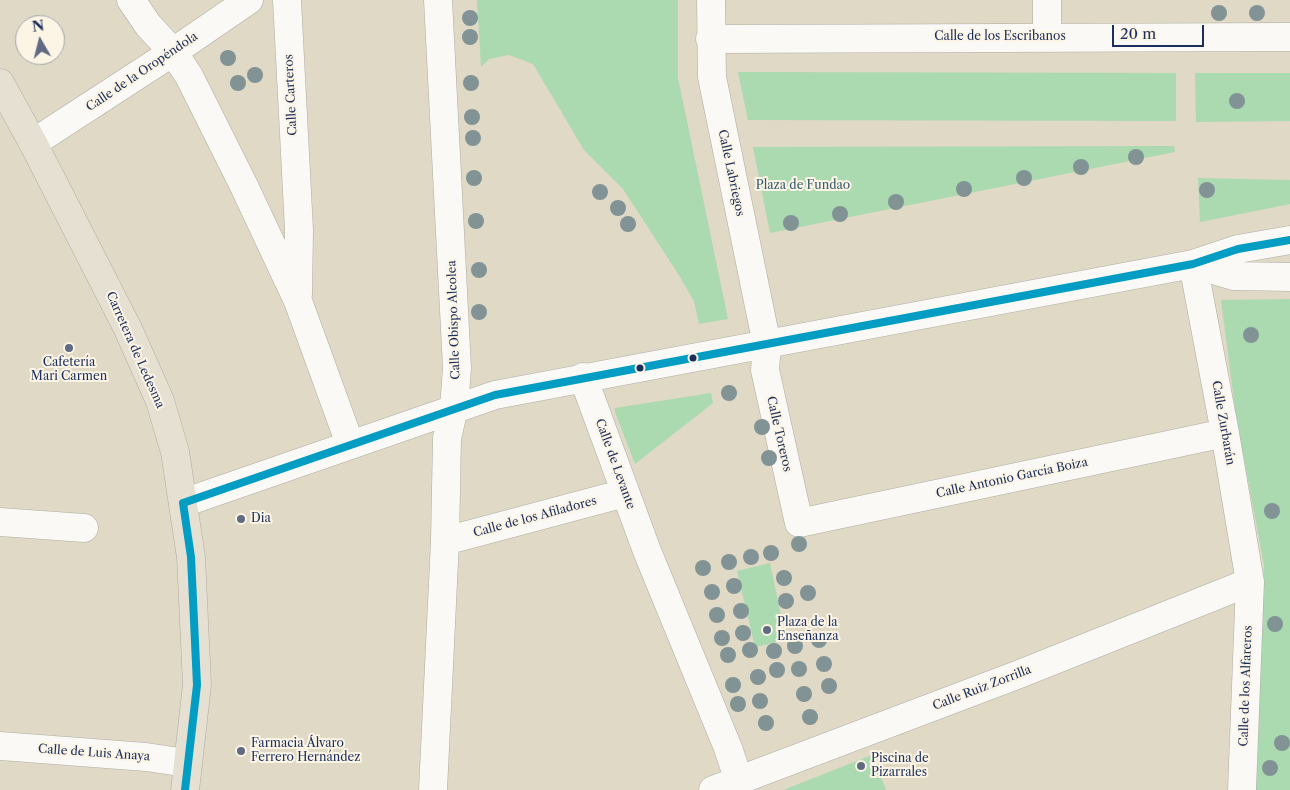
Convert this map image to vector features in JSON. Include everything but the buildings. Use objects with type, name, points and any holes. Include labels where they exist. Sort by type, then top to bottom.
[{"type":"highway","name":"Carretera de Ledesma","points":[[0,83],[33,143],[128,329],[160,401],[175,452],[191,557],[197,685],[185,790]]},
{"type":"street","name":"Calle Carteros","points":[[131,0],[148,25],[173,52],[189,76],[253,204],[298,301],[350,444]]},
{"type":"street","name":"Calle de la Oropéndola","points":[[33,143],[249,0]]},
{"type":"street","name":"Calle Carteros","points":[[286,0],[298,230],[298,301]]},
{"type":"street","name":"Calle Obispo Alcolea","points":[[433,790],[445,541],[447,438],[454,408],[457,368],[438,0]]},
{"type":"street","name":"Calle Labriegos","points":[[711,0],[710,40],[712,77],[767,345]]},
{"type":"street","points":[[1047,0],[1047,37]]},
{"type":"street","name":"Calle de los Escribanos","points":[[710,40],[1290,37]]},
{"type":"street","points":[[253,204],[270,205],[283,201],[296,190]]},
{"type":"street","points":[[183,502],[495,394],[767,345],[1193,264],[1238,249],[1290,240]]},
{"type":"street","points":[[1193,264],[1234,276],[1290,277]]},
{"type":"street","name":"Calle Zurbarán","points":[[1193,264],[1225,433],[1250,582]]},
{"type":"street","name":"Calle Toreros","points":[[767,345],[765,370],[799,522]]},
{"type":"street","name":"Calle de Levante","points":[[583,377],[647,551],[728,748],[739,780]]},
{"type":"street","name":"Calle Antonio García Boiza","points":[[799,522],[1225,433]]},
{"type":"street","name":"Calle de los Afiladores","points":[[445,541],[625,493]]},
{"type":"street","points":[[0,522],[84,528]]},
{"type":"street","name":"Calle Ruiz Zorrilla","points":[[713,790],[1017,675],[1250,582]]},
{"type":"street","name":"Calle de los Alfareros","points":[[1242,790],[1250,582]]},
{"type":"street","name":"Calle de Luis Anaya","points":[[0,746],[146,757],[187,763]]},
{"type":"green space","points":[[477,0],[678,0],[678,78],[728,319],[699,324],[694,301],[675,269],[623,189],[584,150],[533,64],[509,55],[489,59],[481,67]]},
{"type":"green space","points":[[738,72],[1176,73],[1176,121],[748,120]]},
{"type":"green space","points":[[1195,73],[1290,73],[1290,121],[1196,122]]},
{"type":"green space","name":"Plaza de Fundao","points":[[1174,146],[1175,152],[770,233],[753,147]]},
{"type":"green space","points":[[1198,178],[1290,180],[1290,204],[1200,222]]},
{"type":"green space","points":[[1290,299],[1290,790],[1253,790],[1264,565],[1236,416],[1221,300]]},
{"type":"green space","points":[[711,393],[713,403],[635,464],[615,408]]},
{"type":"green space","points":[[770,563],[786,640],[755,647],[737,571]]},
{"type":"green space","name":"Piscina de Pizarrales","points":[[872,755],[886,790],[783,790],[806,781]]},
{"type":"transit line","points":[[183,503],[495,395],[1193,264],[1238,249],[1290,240]]},
{"type":"transit line","points":[[183,503],[191,557],[197,685],[185,790]]},
{"type":"place","name":"Cafetería Mari Carmen","points":[[69,348]]},
{"type":"place","name":"Dia","points":[[241,519]]},
{"type":"place","name":"Plaza de la Enseñanza","points":[[767,630]]},
{"type":"place","name":"Farmacia Álvaro Ferrero Hernández","points":[[241,751]]},
{"type":"place","name":"Piscina de Pizarrales","points":[[861,766]]}]
